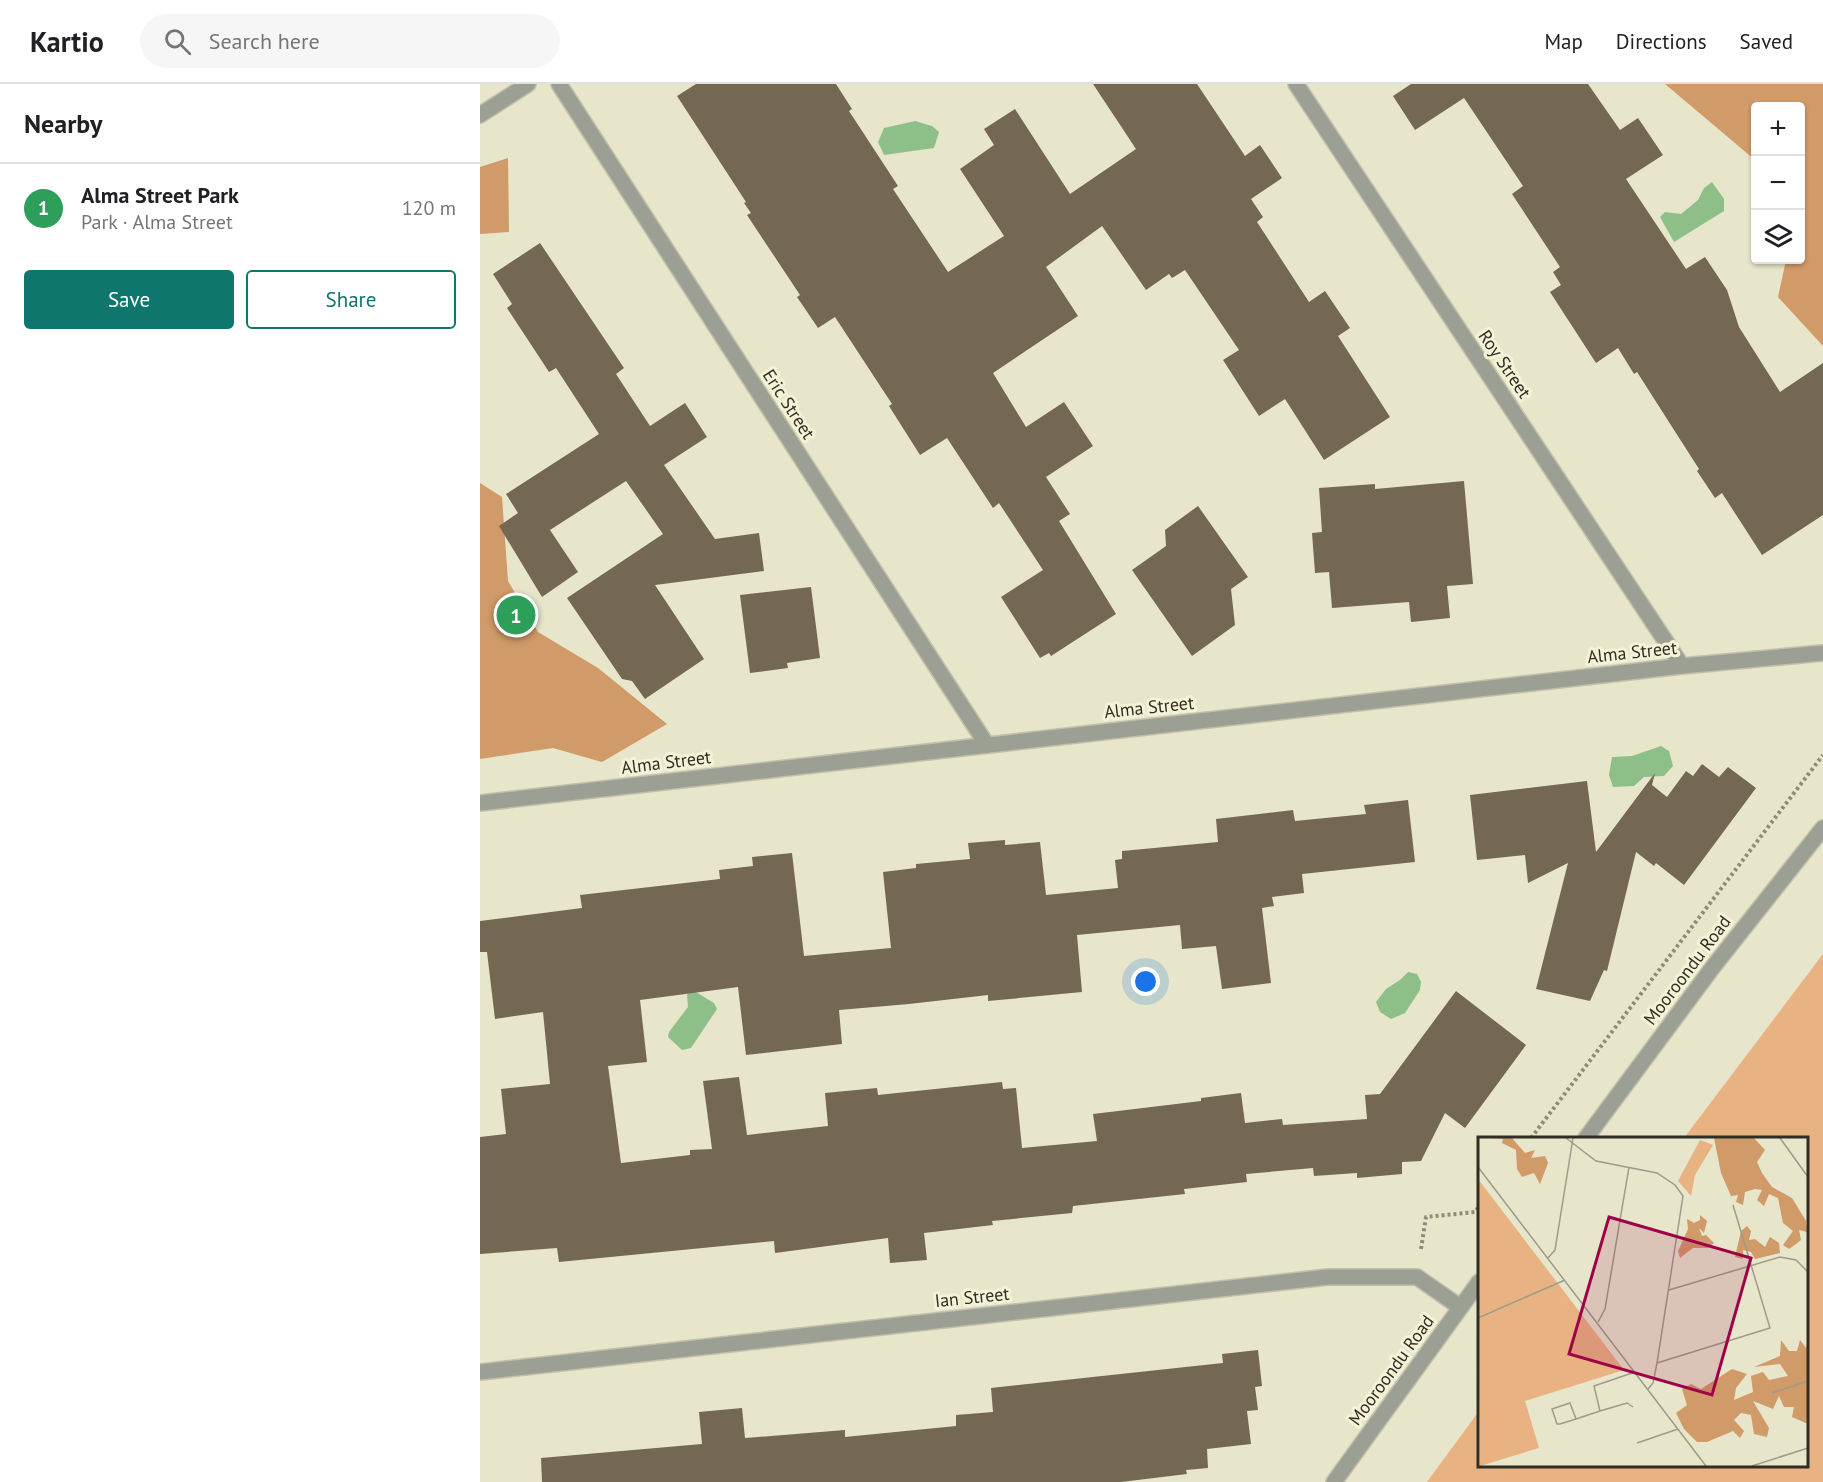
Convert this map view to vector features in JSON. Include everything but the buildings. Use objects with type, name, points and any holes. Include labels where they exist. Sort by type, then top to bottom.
[{"type":"street","points":[[480,115],[528,84]]},
{"type":"street","name":"Eric Street","points":[[559,84],[987,745]]},
{"type":"street","name":"Roy Street","points":[[1296,84],[1682,666]]},
{"type":"street","name":"Alma Street","points":[[480,803],[1682,666],[1823,653]]},
{"type":"street","name":"Mooroondu Road","points":[[1587,1137],[1713,967],[1821,836]]},
{"type":"street","points":[[1417,1277],[1460,1308]]},
{"type":"street","name":"Ian Street","points":[[480,1372],[1328,1278],[1417,1277]]},
{"type":"street","name":"Mooroondu Road","points":[[1334,1482],[1478,1283]]},
{"type":"path","points":[[1532,1137],[1823,755]]},
{"type":"path","points":[[1417,1277],[1426,1217],[1475,1212],[1478,1208]]},
{"type":"shaded area","points":[[1665,84],[1823,84],[1823,346],[1778,297],[1785,264],[1805,264],[1805,102],[1751,102],[1751,157]]},
{"type":"shaded area","points":[[915,121],[932,126],[939,132],[934,148],[884,155],[878,142],[884,128]]},
{"type":"shaded area","points":[[508,158],[509,232],[480,234],[480,167]]},
{"type":"shaded area","points":[[1712,182],[1724,199],[1724,211],[1674,242],[1660,217],[1665,212],[1681,214],[1698,200],[1704,188]]},
{"type":"shaded area","points":[[480,483],[502,497],[508,581],[538,632],[598,668],[667,724],[602,762],[553,748],[480,759]]},
{"type":"shaded area","points":[[1661,746],[1669,751],[1673,766],[1664,776],[1644,777],[1634,786],[1613,787],[1609,775],[1612,757],[1632,756]]},
{"type":"shaded area","points":[[1823,954],[1823,1482],[1427,1482],[1478,1412],[1478,1467],[1808,1467],[1808,1137],[1685,1137]]},
{"type":"shaded area","points":[[1408,972],[1417,974],[1421,982],[1420,990],[1405,1013],[1391,1019],[1380,1012],[1376,1002],[1386,989]]},
{"type":"shaded area","points":[[691,989],[714,1003],[717,1009],[691,1048],[682,1050],[668,1037],[669,1032],[688,1007],[687,995]]},
{"type":"place","name":"Alma Street Park","points":[[516,615]]}]
